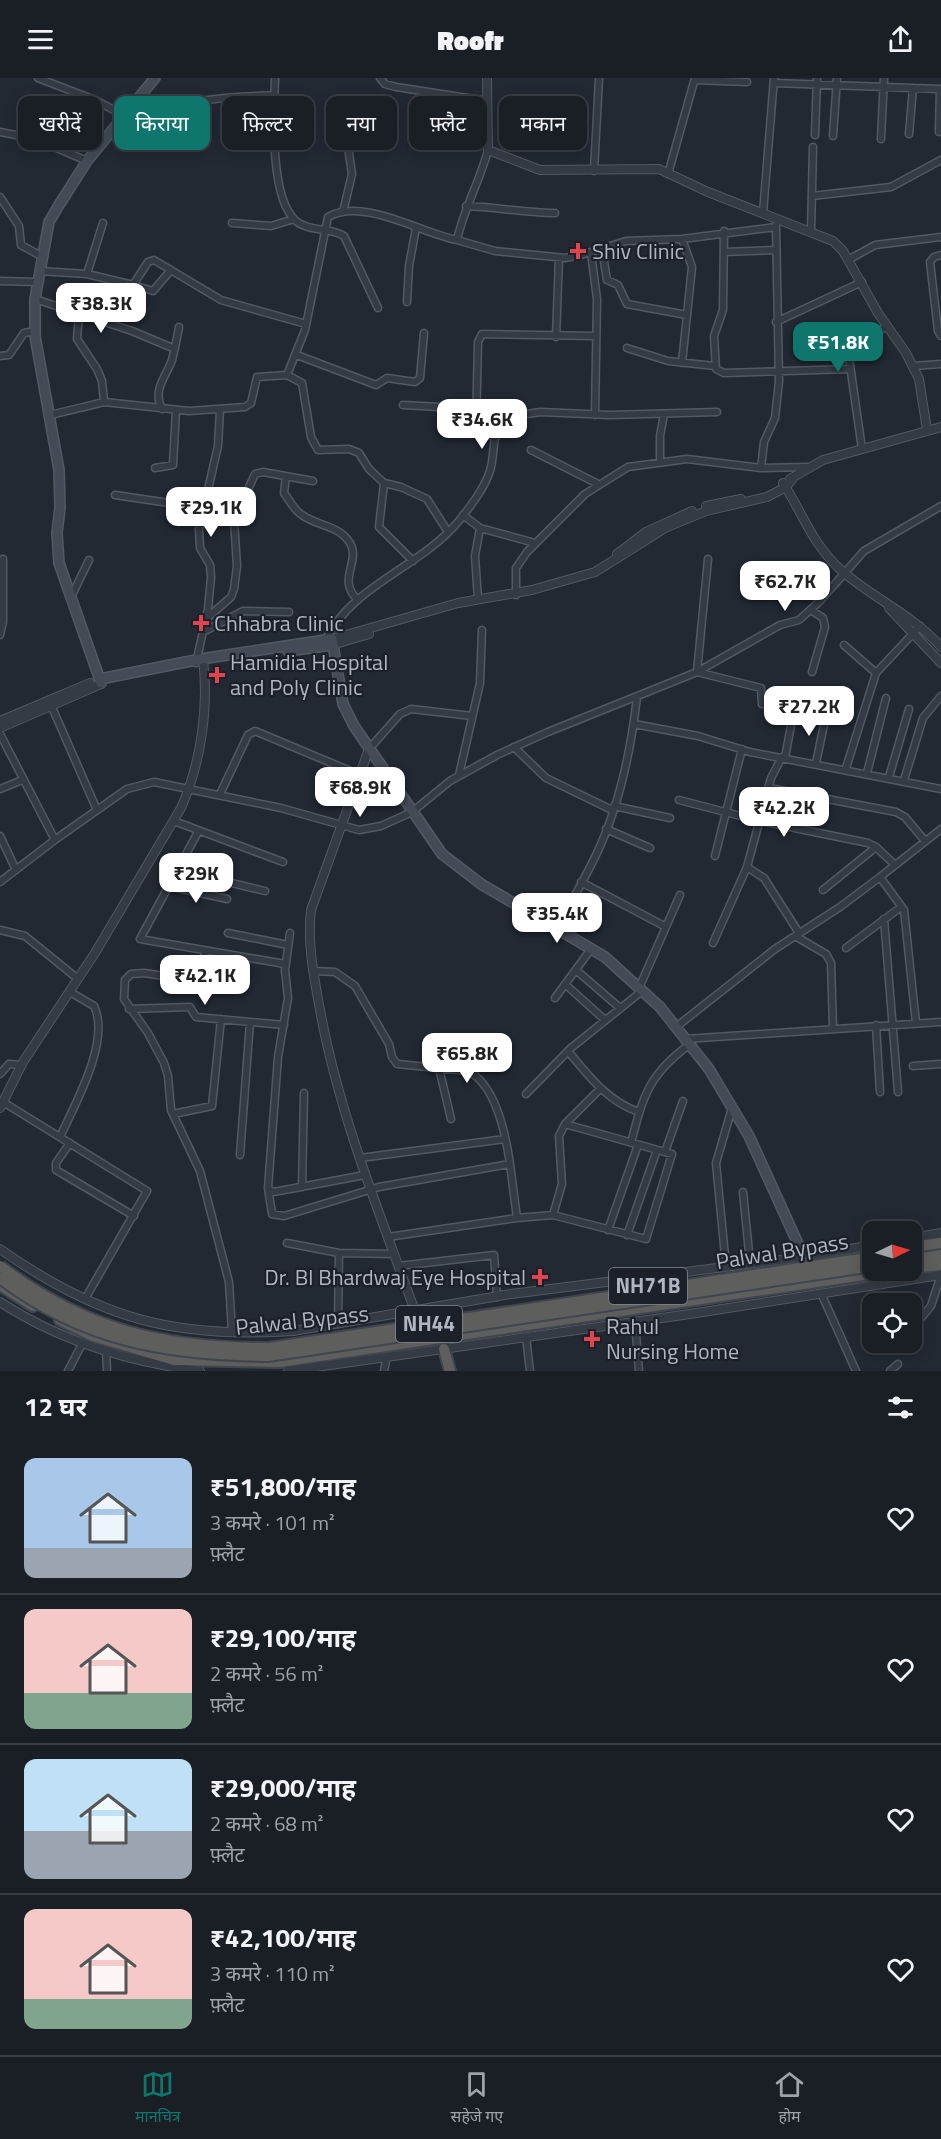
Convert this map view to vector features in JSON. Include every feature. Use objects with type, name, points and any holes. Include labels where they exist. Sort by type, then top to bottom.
[{"type":"highway","points":[[922,1248],[941,1245]]},
{"type":"highway","name":"Palwal Bypass","points":[[0,1264],[44,1296],[111,1327],[145,1338],[179,1344],[234,1348],[296,1345],[806,1262],[862,1256]]},
{"type":"highway","points":[[922,1259],[941,1256]]},
{"type":"highway","name":"NH71B","points":[[0,1264],[81,1312],[129,1329],[172,1339],[231,1344],[274,1342],[806,1262]]},
{"type":"highway","points":[[922,1268],[941,1265]]},
{"type":"highway","name":"Palwal Bypass","points":[[0,1278],[55,1314],[98,1334],[140,1346],[179,1352],[268,1356],[862,1268]]},
{"type":"highway","points":[[0,1285],[41,1310],[93,1336],[174,1360],[279,1362],[862,1275]]},
{"type":"highway","points":[[444,1349],[450,1371]]},
{"type":"main road","points":[[141,96],[155,78]]},
{"type":"main road","points":[[114,129],[87,161],[49,222],[37,282],[34,331],[59,470],[57,549],[71,598],[100,681],[200,661],[328,642],[343,704],[369,749],[442,854],[481,884],[605,957],[676,1027],[709,1069],[749,1136],[806,1262]]},
{"type":"street","points":[[38,78],[95,100],[114,110]]},
{"type":"street","points":[[275,78],[274,155],[285,198],[294,219],[303,225],[341,234],[346,239],[378,308]]},
{"type":"street","points":[[380,78],[385,84],[396,87],[454,96]]},
{"type":"street","points":[[486,96],[487,78]]},
{"type":"street","points":[[594,171],[600,78]]},
{"type":"street","points":[[833,136],[837,78]]},
{"type":"street","points":[[881,139],[884,78]]},
{"type":"street","points":[[668,174],[695,79],[747,82]]},
{"type":"street","points":[[763,213],[774,81],[817,81],[836,86],[941,89],[939,132]]},
{"type":"street","points":[[815,135],[817,81]]},
{"type":"street","points":[[909,134],[913,88]]},
{"type":"street","points":[[210,100],[274,95]]},
{"type":"street","points":[[457,240],[466,206],[482,174],[488,150],[487,126]]},
{"type":"street","points":[[0,132],[36,139],[87,161]]},
{"type":"street","points":[[811,232],[813,147]]},
{"type":"street","points":[[343,212],[351,174],[348,150]]},
{"type":"street","points":[[488,150],[540,170],[594,171],[649,168],[763,213],[776,223],[811,232],[833,241],[848,260],[913,366],[919,379],[927,430]]},
{"type":"street","points":[[812,196],[891,187],[941,160]]},
{"type":"street","points":[[0,197],[17,221],[21,245],[41,256]]},
{"type":"street","points":[[466,206],[496,206],[523,213],[555,213]]},
{"type":"street","points":[[288,375],[297,355],[306,324],[328,217],[343,212],[375,213],[416,228],[495,251],[559,258],[591,253],[626,241],[682,239],[776,223]]},
{"type":"street","points":[[232,223],[271,226],[294,219]]},
{"type":"street","points":[[87,274],[104,223]]},
{"type":"street","points":[[761,468],[764,442],[775,418],[779,373],[776,322],[776,223]]},
{"type":"street","points":[[407,302],[409,266],[416,228]]},
{"type":"street","points":[[724,231],[723,310],[714,333],[715,366],[720,372],[779,373],[850,369]]},
{"type":"street","points":[[848,260],[875,245],[941,237]]},
{"type":"street","points":[[682,239],[692,267],[682,363]]},
{"type":"street","points":[[602,249],[607,280],[618,285],[627,304],[687,315]]},
{"type":"street","points":[[724,252],[776,250]]},
{"type":"street","points":[[591,253],[597,299],[595,415]]},
{"type":"street","points":[[941,255],[930,260],[938,298],[938,331],[941,336]]},
{"type":"street","points":[[556,337],[559,258]]},
{"type":"street","points":[[133,285],[150,261],[158,261],[228,303],[306,324]]},
{"type":"street","points":[[39,271],[87,274],[153,291],[171,270]]},
{"type":"street","points":[[0,281],[37,282]]},
{"type":"street","points":[[776,322],[861,282]]},
{"type":"street","points":[[35,299],[175,349]]},
{"type":"street","points":[[80,314],[77,339],[97,369],[102,381],[104,402]]},
{"type":"street","points":[[862,449],[849,358],[853,348],[887,326]]},
{"type":"street","points":[[162,409],[158,388],[175,349],[179,327]]},
{"type":"street","points":[[0,356],[9,355],[24,333],[34,331]]},
{"type":"street","points":[[297,355],[376,385],[387,378],[415,382],[420,378],[424,333]]},
{"type":"street","points":[[496,437],[478,433],[476,416],[478,342],[482,334],[596,336]]},
{"type":"street","points":[[627,348],[682,363],[715,366]]},
{"type":"street","points":[[913,366],[941,364]]},
{"type":"street","points":[[50,415],[104,402],[119,401],[176,410],[220,410],[244,407],[251,403],[256,379],[260,375],[288,375],[302,382],[315,447],[325,451],[355,451],[384,483],[401,487],[427,500],[448,532]]},
{"type":"street","points":[[403,405],[440,407],[476,416]]},
{"type":"street","points":[[155,468],[173,465],[176,410]]},
{"type":"street","points":[[85,1299],[146,1196],[146,1189],[2,1105],[21,1065],[78,979],[174,821],[190,788],[204,709],[200,661],[211,577],[210,565],[202,555],[199,539],[203,508],[218,446],[220,410]]},
{"type":"street","points":[[328,642],[358,600],[377,583],[413,561],[448,532],[463,515],[484,485],[494,457],[500,420],[507,415],[540,412],[595,415],[717,411]]},
{"type":"street","points":[[660,461],[660,436],[664,414]]},
{"type":"street","points":[[328,642],[587,574],[602,568],[665,528],[706,511],[767,497],[808,467],[823,460],[940,426]]},
{"type":"street","points":[[531,450],[598,484]]},
{"type":"street","points":[[516,594],[517,564],[535,543],[598,484],[628,467],[687,459],[761,468],[808,467]]},
{"type":"street","points":[[206,619],[231,597],[234,589],[237,566],[234,520],[255,474],[261,472],[314,481]]},
{"type":"street","points":[[286,476],[284,493],[295,510],[306,518],[329,526],[349,542],[352,551],[348,585],[351,593],[358,600]]},
{"type":"street","points":[[384,483],[379,527],[413,561]]},
{"type":"street","points":[[784,484],[813,538],[845,573],[888,607],[920,626],[941,647]]},
{"type":"street","points":[[115,495],[203,508]]},
{"type":"street","points":[[0,882],[97,810],[139,785],[154,782],[220,794],[367,830],[411,812],[459,775],[514,747],[697,672],[780,626],[799,620],[811,610],[864,551],[941,506]]},
{"type":"street","points":[[463,515],[480,528],[535,543]]},
{"type":"street","points":[[478,599],[475,556],[480,528]]},
{"type":"street","points":[[0,635],[3,622],[3,559]]},
{"type":"street","points":[[697,672],[708,559]]},
{"type":"street","points":[[71,598],[89,560]]},
{"type":"street","points":[[328,642],[478,599],[516,594]]},
{"type":"street","points":[[888,607],[941,663]]},
{"type":"street","points":[[811,610],[823,618],[825,627],[812,672]]},
{"type":"street","points":[[203,632],[243,611],[289,612]]},
{"type":"street","points":[[846,768],[876,673],[920,626]]},
{"type":"street","points":[[459,775],[480,683],[482,630]]},
{"type":"street","points":[[844,645],[876,673]]},
{"type":"street","points":[[697,672],[761,688],[762,704],[794,710]]},
{"type":"street","points":[[0,728],[100,681]]},
{"type":"street","points":[[0,721],[100,681]]},
{"type":"street","points":[[713,943],[747,867],[769,788],[783,758],[797,692]]},
{"type":"street","points":[[904,780],[923,718],[941,696]]},
{"type":"street","points":[[557,929],[606,829],[634,724],[637,697]]},
{"type":"street","points":[[867,772],[886,698]]},
{"type":"street","points":[[51,705],[97,810]]},
{"type":"street","points":[[444,1349],[415,1311],[365,1175],[329,1058],[313,971],[309,929],[311,910],[369,749],[400,714],[411,709],[472,716]]},
{"type":"street","points":[[890,777],[909,709]]},
{"type":"street","points":[[816,764],[826,715]]},
{"type":"street","points":[[634,724],[698,736],[783,758],[867,772],[941,789]]},
{"type":"street","points":[[220,794],[248,735],[255,731],[360,775]]},
{"type":"street","points":[[0,734],[54,840]]},
{"type":"street","points":[[514,747],[546,778],[613,808],[670,818]]},
{"type":"street","points":[[715,856],[742,749]]},
{"type":"street","points":[[0,789],[22,780]]},
{"type":"street","points":[[769,788],[896,812],[905,817],[925,841]]},
{"type":"street","points":[[679,800],[760,821],[854,840],[876,847],[895,865]]},
{"type":"street","points":[[174,821],[198,832],[283,862]]},
{"type":"street","points":[[606,829],[650,848]]},
{"type":"street","points":[[676,1027],[733,980],[880,877],[941,829]]},
{"type":"street","points":[[198,832],[140,939],[285,964]]},
{"type":"street","points":[[0,836],[16,870]]},
{"type":"street","points":[[824,890],[876,847]]},
{"type":"street","points":[[747,867],[764,879],[797,934],[826,954],[831,963],[833,1028]]},
{"type":"street","points":[[178,870],[265,891]]},
{"type":"street","points":[[880,877],[901,907],[908,936],[916,1023]]},
{"type":"street","points":[[581,882],[666,927]]},
{"type":"street","points":[[169,886],[227,899]]},
{"type":"street","points":[[526,1094],[568,1051],[641,990],[680,895]]},
{"type":"street","points":[[846,948],[901,907]]},
{"type":"street","points":[[884,919],[898,1092]]},
{"type":"street","points":[[0,930],[25,936],[78,979]]},
{"type":"street","points":[[228,933],[288,945]]},
{"type":"street","points":[[290,933],[285,964],[288,998],[276,1077],[268,1188],[271,1211],[278,1216],[371,1189],[510,1164]]},
{"type":"street","points":[[555,998],[591,949]]},
{"type":"street","points":[[205,952],[201,976],[197,981],[144,973],[127,977],[124,999],[148,1033],[164,1063],[173,1114],[195,1156],[229,1282],[232,1332]]},
{"type":"street","points":[[576,970],[620,1008]]},
{"type":"street","points":[[313,971],[335,972],[355,986],[389,1044],[392,1058],[397,1064],[468,1071],[476,1075],[494,1102],[505,1139],[518,1218]]},
{"type":"street","points":[[565,984],[605,1020]]},
{"type":"street","points":[[60,1137],[90,1066],[98,1038],[94,1006],[70,992]]},
{"type":"street","points":[[129,1009],[190,1007],[196,1017],[284,1025]]},
{"type":"street","points":[[173,1114],[212,1106],[221,1019]]},
{"type":"street","points":[[240,1155],[250,1022]]},
{"type":"street","points":[[608,1230],[634,1144],[639,1112],[658,1072],[687,1042],[833,1028],[941,1022]]},
{"type":"street","points":[[876,1025],[880,1092]]},
{"type":"street","points":[[568,1051],[600,1089],[620,1104],[639,1112]]},
{"type":"street","points":[[0,1074],[9,1064],[21,1065]]},
{"type":"street","points":[[913,1066],[941,1064]]},
{"type":"street","points":[[439,1068],[451,1119]]},
{"type":"street","points":[[554,1215],[562,1184],[558,1142],[565,1124],[600,1089]]},
{"type":"street","points":[[302,1187],[304,1093]]},
{"type":"street","points":[[665,1152],[683,1101]]},
{"type":"street","points":[[726,1266],[716,1163],[732,1108]]},
{"type":"street","points":[[388,1237],[554,1215],[645,1240],[649,1236],[673,1156],[565,1124]]},
{"type":"street","points":[[360,1158],[505,1139]]},
{"type":"street","points":[[70,1143],[56,1163],[56,1170],[134,1216]]},
{"type":"street","points":[[627,1235],[657,1150]]},
{"type":"street","points":[[268,1188],[272,1192],[365,1175]]},
{"type":"street","points":[[743,1192],[750,1263]]},
{"type":"street","points":[[922,1236],[941,1233]]},
{"type":"street","points":[[287,1243],[339,1253],[394,1254]]},
{"type":"street","points":[[0,1249],[61,1288],[108,1311],[200,1332],[232,1332],[293,1331],[496,1297],[726,1266],[806,1262],[862,1248]]},
{"type":"street","points":[[338,1324],[339,1253]]},
{"type":"street","points":[[399,1266],[494,1255],[496,1297]]},
{"type":"street","points":[[806,1262],[856,1371]]},
{"type":"street","points":[[288,1371],[635,1322],[941,1275],[931,1306],[922,1317]]},
{"type":"street","points":[[0,1302],[82,1344],[151,1367],[194,1371]]},
{"type":"street","points":[[635,1322],[639,1371]]},
{"type":"street","points":[[526,1337],[530,1371]]},
{"type":"street","points":[[68,1371],[82,1344]]},
{"type":"street","points":[[106,1351],[107,1371]]},
{"type":"street","points":[[384,1371],[387,1356]]},
{"type":"street","points":[[890,1371],[898,1364]]},
{"type":"place","name":"Shiv Clinic","points":[[578,251]]},
{"type":"place","name":"Chhabra Clinic","points":[[201,623]]},
{"type":"place","name":"Hamidia Hospital and Poly Clinic","points":[[217,675]]},
{"type":"place","name":"Dr. Bl Bhardwaj Eye Hospital","points":[[540,1277]]},
{"type":"place","name":"Rahul Nursing Home","points":[[592,1339]]}]
